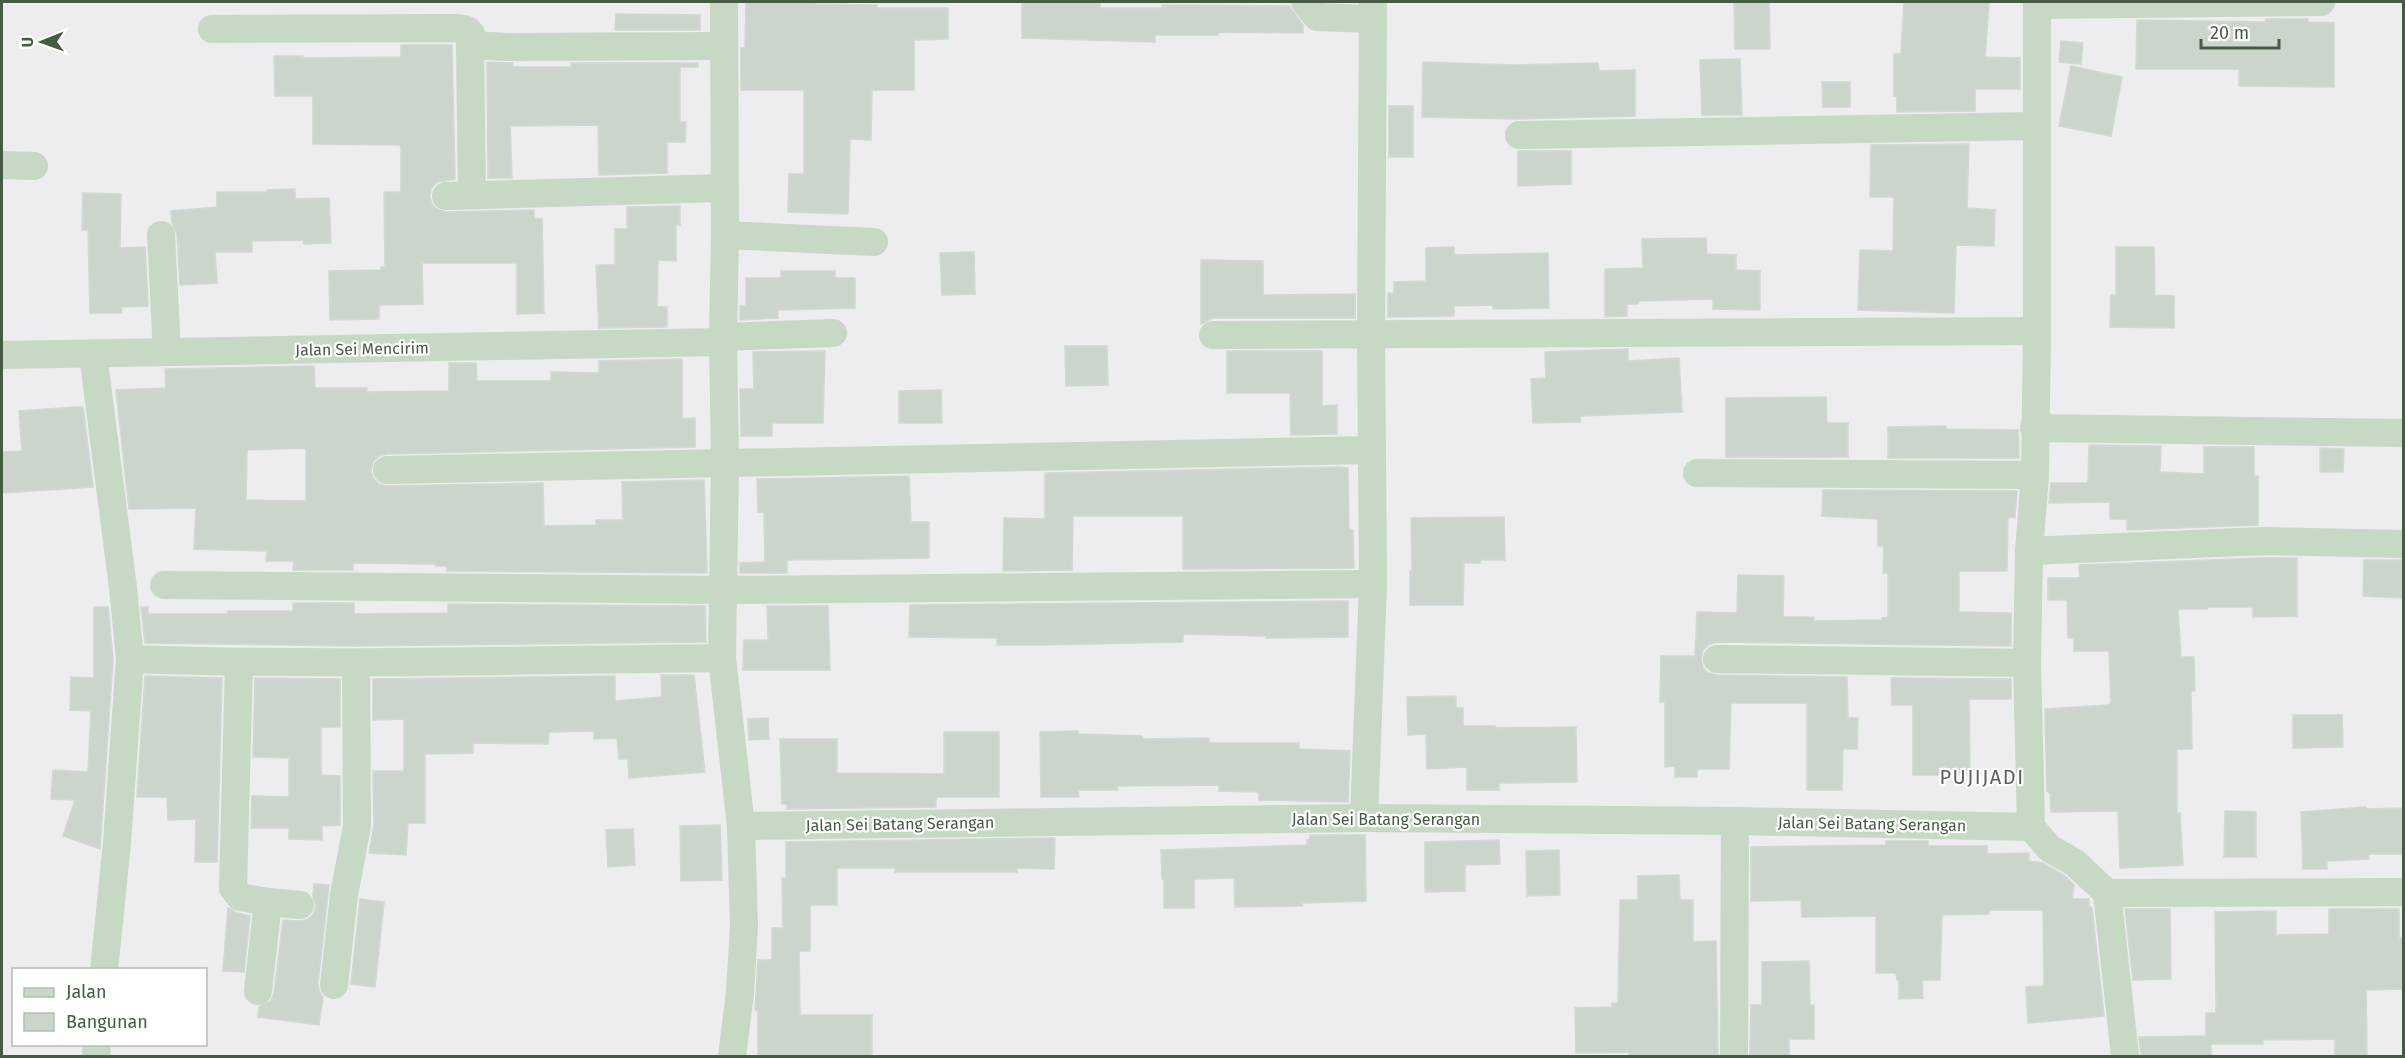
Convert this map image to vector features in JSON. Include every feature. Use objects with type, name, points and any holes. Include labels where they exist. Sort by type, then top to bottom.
[{"type":"street","points":[[724,2],[725,462],[722,658],[741,826],[744,926],[740,993],[732,1056]]},
{"type":"street","points":[[1305,2],[1317,17],[1372,10],[1373,584],[1364,818]]},
{"type":"street","points":[[2125,1056],[2107,893],[2075,863],[2049,848],[2031,827],[2027,663],[2029,551],[2035,474],[2037,3],[2321,3]]},
{"type":"street","points":[[212,28],[458,28],[467,30],[471,34],[459,196],[723,188]]},
{"type":"street","points":[[470,45],[508,47],[724,46]]},
{"type":"street","points":[[1519,135],[2036,126]]},
{"type":"street","points":[[2,165],[34,166]]},
{"type":"street","points":[[725,235],[874,242]]},
{"type":"street","points":[[161,236],[166,352]]},
{"type":"street","points":[[1213,335],[2037,331]]},
{"type":"street","name":"Jalan Sei Mencirim","points":[[2,355],[723,339],[833,333]]},
{"type":"street","points":[[93,354],[130,659],[117,843],[104,968]]},
{"type":"street","points":[[2034,428],[2403,433]]},
{"type":"street","points":[[387,470],[1372,450]]},
{"type":"street","points":[[1697,474],[2035,474]]},
{"type":"street","points":[[2029,551],[2251,541],[2403,544]]},
{"type":"street","points":[[164,585],[724,590],[1373,584]]},
{"type":"street","points":[[130,659],[239,663],[356,663],[722,658]]},
{"type":"street","points":[[1717,659],[2027,663]]},
{"type":"street","points":[[239,663],[234,888],[240,897],[300,905]]},
{"type":"street","points":[[334,986],[344,895],[357,826],[356,663]]},
{"type":"street","name":"Jalan Sei Batang Serangan","points":[[741,826],[1364,818],[1735,821],[2031,827]]},
{"type":"street","points":[[1734,1056],[1735,821]]},
{"type":"street","points":[[2107,893],[2403,892]]},
{"type":"street","points":[[258,991],[268,902]]},
{"type":"building","points":[[746,2],[816,2],[816,4],[877,5],[877,8],[948,8],[948,39],[914,40],[914,90],[872,90],[871,140],[850,139],[848,214],[788,212],[789,174],[804,174],[804,90],[741,90],[741,48],[745,48]]},
{"type":"building","points":[[1734,2],[1769,2],[1770,49],[1735,49]]},
{"type":"building","points":[[1904,2],[1989,2],[1985,57],[2020,58],[2020,89],[1975,89],[1975,111],[1897,112],[1897,96],[1894,96],[1894,54],[1901,54]]},
{"type":"building","points":[[1022,3],[1100,3],[1100,8],[1162,8],[1162,5],[1289,6],[1303,25],[1303,33],[1218,32],[1218,35],[1155,35],[1155,42],[1022,38]]},
{"type":"building","points":[[616,14],[700,15],[700,30],[615,30]]},
{"type":"building","points":[[2266,19],[2308,19],[2308,22],[2334,23],[2334,87],[2239,86],[2239,69],[2136,69],[2137,20],[2266,22]]},
{"type":"building","points":[[2061,41],[2083,43],[2081,64],[2059,62]]},
{"type":"building","points":[[401,45],[452,45],[455,179],[437,182],[431,189],[432,204],[438,210],[446,212],[534,210],[534,219],[542,218],[544,313],[517,314],[517,263],[422,263],[423,304],[379,305],[379,319],[330,320],[329,271],[381,270],[381,267],[385,267],[384,192],[401,192],[401,149],[400,145],[313,144],[313,96],[275,96],[274,56],[401,57]]},
{"type":"building","points":[[1740,59],[1742,115],[1702,115],[1700,60]]},
{"type":"building","points":[[487,62],[513,63],[513,67],[571,67],[571,63],[698,63],[698,67],[680,67],[680,122],[686,122],[685,142],[667,142],[667,173],[599,175],[598,125],[510,126],[512,178],[488,178]]},
{"type":"building","points":[[1423,62],[1512,65],[1598,63],[1599,71],[1635,70],[1635,116],[1518,119],[1422,117]]},
{"type":"building","points":[[2071,66],[2122,77],[2111,136],[2059,126]]},
{"type":"building","points":[[1822,82],[1850,82],[1850,107],[1823,107]]},
{"type":"building","points":[[1389,106],[1413,106],[1413,157],[1389,157]]},
{"type":"building","points":[[1969,144],[1967,208],[1995,210],[1994,246],[1956,245],[1954,313],[1858,310],[1860,250],[1893,251],[1894,197],[1870,197],[1871,145]]},
{"type":"building","points":[[1518,151],[1571,151],[1571,184],[1518,186]]},
{"type":"building","points":[[295,189],[295,199],[329,198],[331,243],[304,244],[303,240],[252,241],[252,252],[215,252],[217,283],[180,285],[177,234],[172,223],[171,211],[217,207],[217,192],[267,192],[267,190]]},
{"type":"building","points":[[83,193],[121,194],[120,248],[145,247],[148,306],[121,307],[122,313],[90,313],[88,230],[82,230]]},
{"type":"building","points":[[680,206],[680,225],[676,225],[676,261],[658,260],[657,307],[667,307],[667,327],[599,328],[596,265],[615,265],[615,229],[627,229],[627,207]]},
{"type":"building","points":[[1706,238],[1707,254],[1736,255],[1736,270],[1760,271],[1760,310],[1713,309],[1713,299],[1638,301],[1638,304],[1627,304],[1627,316],[1605,317],[1605,269],[1643,268],[1642,239]]},
{"type":"building","points":[[1454,247],[1454,255],[1548,253],[1549,308],[1493,309],[1493,305],[1454,306],[1454,316],[1388,317],[1388,293],[1394,293],[1394,282],[1426,281],[1426,248]]},
{"type":"building","points":[[2116,247],[2154,247],[2155,295],[2174,296],[2174,328],[2110,327],[2111,295],[2116,295]]},
{"type":"building","points":[[974,252],[975,294],[942,295],[940,253]]},
{"type":"building","points":[[1201,260],[1263,261],[1263,295],[1355,294],[1355,318],[1213,318],[1201,324]]},
{"type":"building","points":[[781,271],[835,271],[835,278],[855,278],[855,308],[778,310],[778,318],[740,320],[740,306],[746,306],[746,278],[781,278]]},
{"type":"building","points":[[1065,346],[1107,346],[1108,385],[1066,386]]},
{"type":"building","points":[[1628,349],[1628,361],[1679,358],[1682,412],[1580,416],[1580,422],[1533,423],[1531,379],[1546,378],[1545,352]]},
{"type":"building","points":[[825,351],[823,423],[772,423],[772,436],[741,436],[740,389],[754,389],[753,352]]},
{"type":"building","points":[[1227,351],[1322,351],[1322,406],[1337,405],[1337,434],[1291,435],[1290,393],[1227,393]]},
{"type":"building","points":[[682,359],[682,419],[695,418],[695,447],[387,454],[379,456],[373,462],[371,471],[373,478],[379,484],[387,486],[543,483],[544,526],[596,525],[596,520],[623,520],[622,482],[704,480],[707,573],[447,571],[447,566],[436,566],[436,564],[353,563],[353,570],[293,570],[294,561],[266,561],[267,551],[194,549],[196,508],[129,509],[116,390],[166,388],[165,369],[314,366],[315,388],[367,388],[367,392],[449,391],[449,363],[476,363],[477,381],[551,381],[551,372],[599,373],[599,361]],"holes":[[[306,448],[306,501],[246,500],[247,450]]]},
{"type":"building","points":[[941,390],[942,423],[899,423],[899,391]]},
{"type":"building","points":[[1826,397],[1827,423],[1848,423],[1848,457],[1726,457],[1726,398]]},
{"type":"building","points":[[83,407],[93,487],[2,493],[2,452],[22,451],[19,411]]},
{"type":"building","points":[[1946,426],[1946,429],[2018,430],[2019,458],[1888,458],[1888,427]]},
{"type":"building","points":[[2089,445],[2161,446],[2160,472],[2204,474],[2204,447],[2254,447],[2254,476],[2258,476],[2258,525],[2127,530],[2127,519],[2110,519],[2110,502],[2049,503],[2051,483],[2088,483]]},
{"type":"building","points":[[2320,448],[2344,449],[2343,472],[2320,472]]},
{"type":"building","points":[[1348,468],[1349,530],[1353,530],[1354,568],[1183,569],[1183,516],[1073,516],[1072,570],[1003,571],[1004,518],[1045,519],[1045,473]]},
{"type":"building","points":[[909,476],[911,522],[929,522],[929,558],[787,560],[787,573],[740,573],[740,563],[765,562],[764,512],[758,512],[757,479]]},
{"type":"building","points":[[1823,490],[2017,491],[2015,518],[2008,517],[2007,571],[1959,571],[1959,612],[2011,613],[2011,646],[1717,642],[1709,644],[1703,650],[1701,659],[1703,668],[1708,673],[1716,675],[1847,677],[1848,718],[1858,718],[1857,749],[1843,749],[1842,790],[1807,790],[1807,703],[1731,703],[1729,769],[1697,769],[1697,777],[1675,777],[1675,766],[1665,767],[1665,702],[1660,702],[1661,656],[1695,656],[1697,612],[1737,613],[1738,575],[1784,576],[1783,617],[1814,617],[1814,621],[1882,620],[1888,617],[1888,573],[1883,573],[1884,546],[1878,546],[1878,519],[1822,516]]},
{"type":"building","points":[[1504,517],[1505,560],[1480,560],[1480,563],[1464,563],[1463,605],[1410,605],[1411,518]]},
{"type":"building","points":[[2297,558],[2297,616],[2253,617],[2253,607],[2178,609],[2181,657],[2194,657],[2195,691],[2191,691],[2192,749],[2177,749],[2177,813],[2180,813],[2183,865],[2120,868],[2118,811],[2051,812],[2050,793],[2047,791],[2045,709],[2111,703],[2109,651],[2074,651],[2074,638],[2068,638],[2067,600],[2048,600],[2048,578],[2080,578],[2079,565]]},
{"type":"building","points":[[2364,560],[2403,560],[2403,598],[2363,596]]},
{"type":"building","points":[[1348,601],[1348,637],[1266,638],[1266,636],[1183,634],[1183,642],[997,645],[997,638],[909,637],[910,605]]},
{"type":"building","points":[[293,603],[354,603],[354,614],[448,613],[448,604],[705,606],[706,642],[352,646],[145,643],[141,607],[148,607],[148,614],[228,614],[228,611],[293,611]]},
{"type":"building","points":[[767,606],[828,606],[830,670],[743,670],[744,640],[768,640]]},
{"type":"building","points":[[94,607],[108,607],[113,659],[100,849],[63,836],[75,800],[51,799],[53,770],[88,772],[91,711],[70,710],[71,677],[94,678]]},
{"type":"building","points":[[661,675],[694,675],[705,772],[629,778],[628,759],[619,759],[617,738],[594,739],[594,731],[549,732],[548,744],[473,743],[473,753],[425,754],[425,823],[408,823],[406,855],[369,853],[374,826],[373,771],[404,771],[404,719],[373,720],[373,679],[615,676],[615,701],[662,697]]},
{"type":"building","points":[[145,676],[222,678],[217,862],[195,862],[196,819],[168,820],[167,797],[137,797]]},
{"type":"building","points":[[255,678],[340,679],[340,727],[321,727],[321,775],[340,776],[340,825],[322,826],[322,840],[289,839],[289,828],[251,828],[252,796],[289,797],[289,758],[253,757]]},
{"type":"building","points":[[1891,678],[2011,679],[2011,699],[1969,699],[1970,775],[1913,775],[1913,705],[1892,705]]},
{"type":"building","points":[[1456,696],[1456,708],[1463,708],[1463,726],[1576,727],[1577,782],[1499,783],[1499,790],[1467,790],[1467,767],[1427,769],[1426,734],[1408,735],[1407,697]]},
{"type":"building","points":[[2293,715],[2342,715],[2343,747],[2293,748]]},
{"type":"building","points":[[768,718],[769,739],[749,740],[748,719]]},
{"type":"building","points":[[1078,731],[1078,734],[1142,736],[1142,739],[1209,738],[1209,743],[1299,743],[1299,749],[1350,751],[1348,802],[1259,800],[1259,792],[1219,791],[1219,785],[1117,786],[1118,790],[1078,790],[1079,797],[1041,797],[1040,732]]},
{"type":"building","points":[[944,732],[999,732],[999,797],[936,797],[936,807],[787,809],[787,804],[782,804],[780,739],[837,739],[837,773],[944,774]]},
{"type":"building","points":[[2366,807],[2367,809],[2403,808],[2403,854],[2368,854],[2369,859],[2327,861],[2327,869],[2303,869],[2301,812]]},
{"type":"building","points":[[2225,811],[2256,812],[2256,857],[2224,857]]},
{"type":"building","points":[[720,825],[722,880],[681,881],[680,826]]},
{"type":"building","points":[[633,829],[635,865],[608,867],[606,830]]},
{"type":"building","points":[[1310,835],[1365,835],[1366,901],[1302,903],[1302,906],[1235,907],[1234,878],[1194,879],[1194,908],[1164,908],[1161,850],[1307,845]]},
{"type":"building","points":[[1055,838],[1054,869],[1017,868],[1017,872],[895,872],[895,868],[837,868],[837,905],[810,905],[810,951],[799,951],[800,1015],[872,1015],[872,1056],[758,1056],[758,1010],[755,1010],[758,960],[772,960],[772,928],[783,928],[782,878],[786,878],[786,842]]},
{"type":"building","points":[[1499,840],[1500,864],[1465,865],[1465,891],[1425,892],[1425,842]]},
{"type":"building","points":[[1886,841],[1928,841],[1928,846],[1987,846],[1987,854],[2029,853],[2029,861],[2043,863],[2065,876],[2074,885],[2072,899],[2089,899],[2089,907],[2092,907],[2104,1016],[2028,1023],[2026,987],[2044,986],[2043,910],[1989,910],[1989,914],[1942,915],[1940,980],[1922,980],[1923,998],[1899,999],[1899,980],[1897,980],[1896,973],[1876,973],[1876,916],[1802,917],[1801,900],[1751,901],[1751,847],[1886,845]]},
{"type":"building","points":[[1559,850],[1560,895],[1527,896],[1526,851]]},
{"type":"building","points":[[1679,875],[1680,900],[1693,900],[1693,942],[1716,941],[1718,1056],[1629,1056],[1629,1052],[1576,1053],[1575,1008],[1612,1007],[1612,1003],[1618,1003],[1620,900],[1638,900],[1638,876]]},
{"type":"building","points":[[314,884],[329,885],[318,983],[323,997],[319,1025],[258,1017],[259,1007],[271,1001],[274,993],[283,920],[306,920],[313,915],[316,906],[313,896]]},
{"type":"building","points":[[360,899],[384,902],[375,987],[351,984]]},
{"type":"building","points":[[228,908],[250,916],[244,972],[223,971]]},
{"type":"building","points":[[2125,909],[2170,909],[2171,979],[2133,980]]},
{"type":"building","points":[[2329,909],[2399,909],[2399,938],[2403,938],[2403,989],[2366,990],[2367,1056],[2335,1056],[2335,1039],[2263,1040],[2263,1044],[2211,1044],[2211,1056],[2141,1056],[2139,1037],[2206,1036],[2206,1013],[2216,1013],[2215,912],[2276,911],[2276,935],[2329,934]]},
{"type":"building","points":[[1809,961],[1810,1005],[1814,1005],[1814,1039],[1789,1039],[1789,1056],[1750,1056],[1751,1005],[1762,1005],[1762,962]]},
{"type":"district","name":"PUJIJADI","points":[[1982,777]]}]
